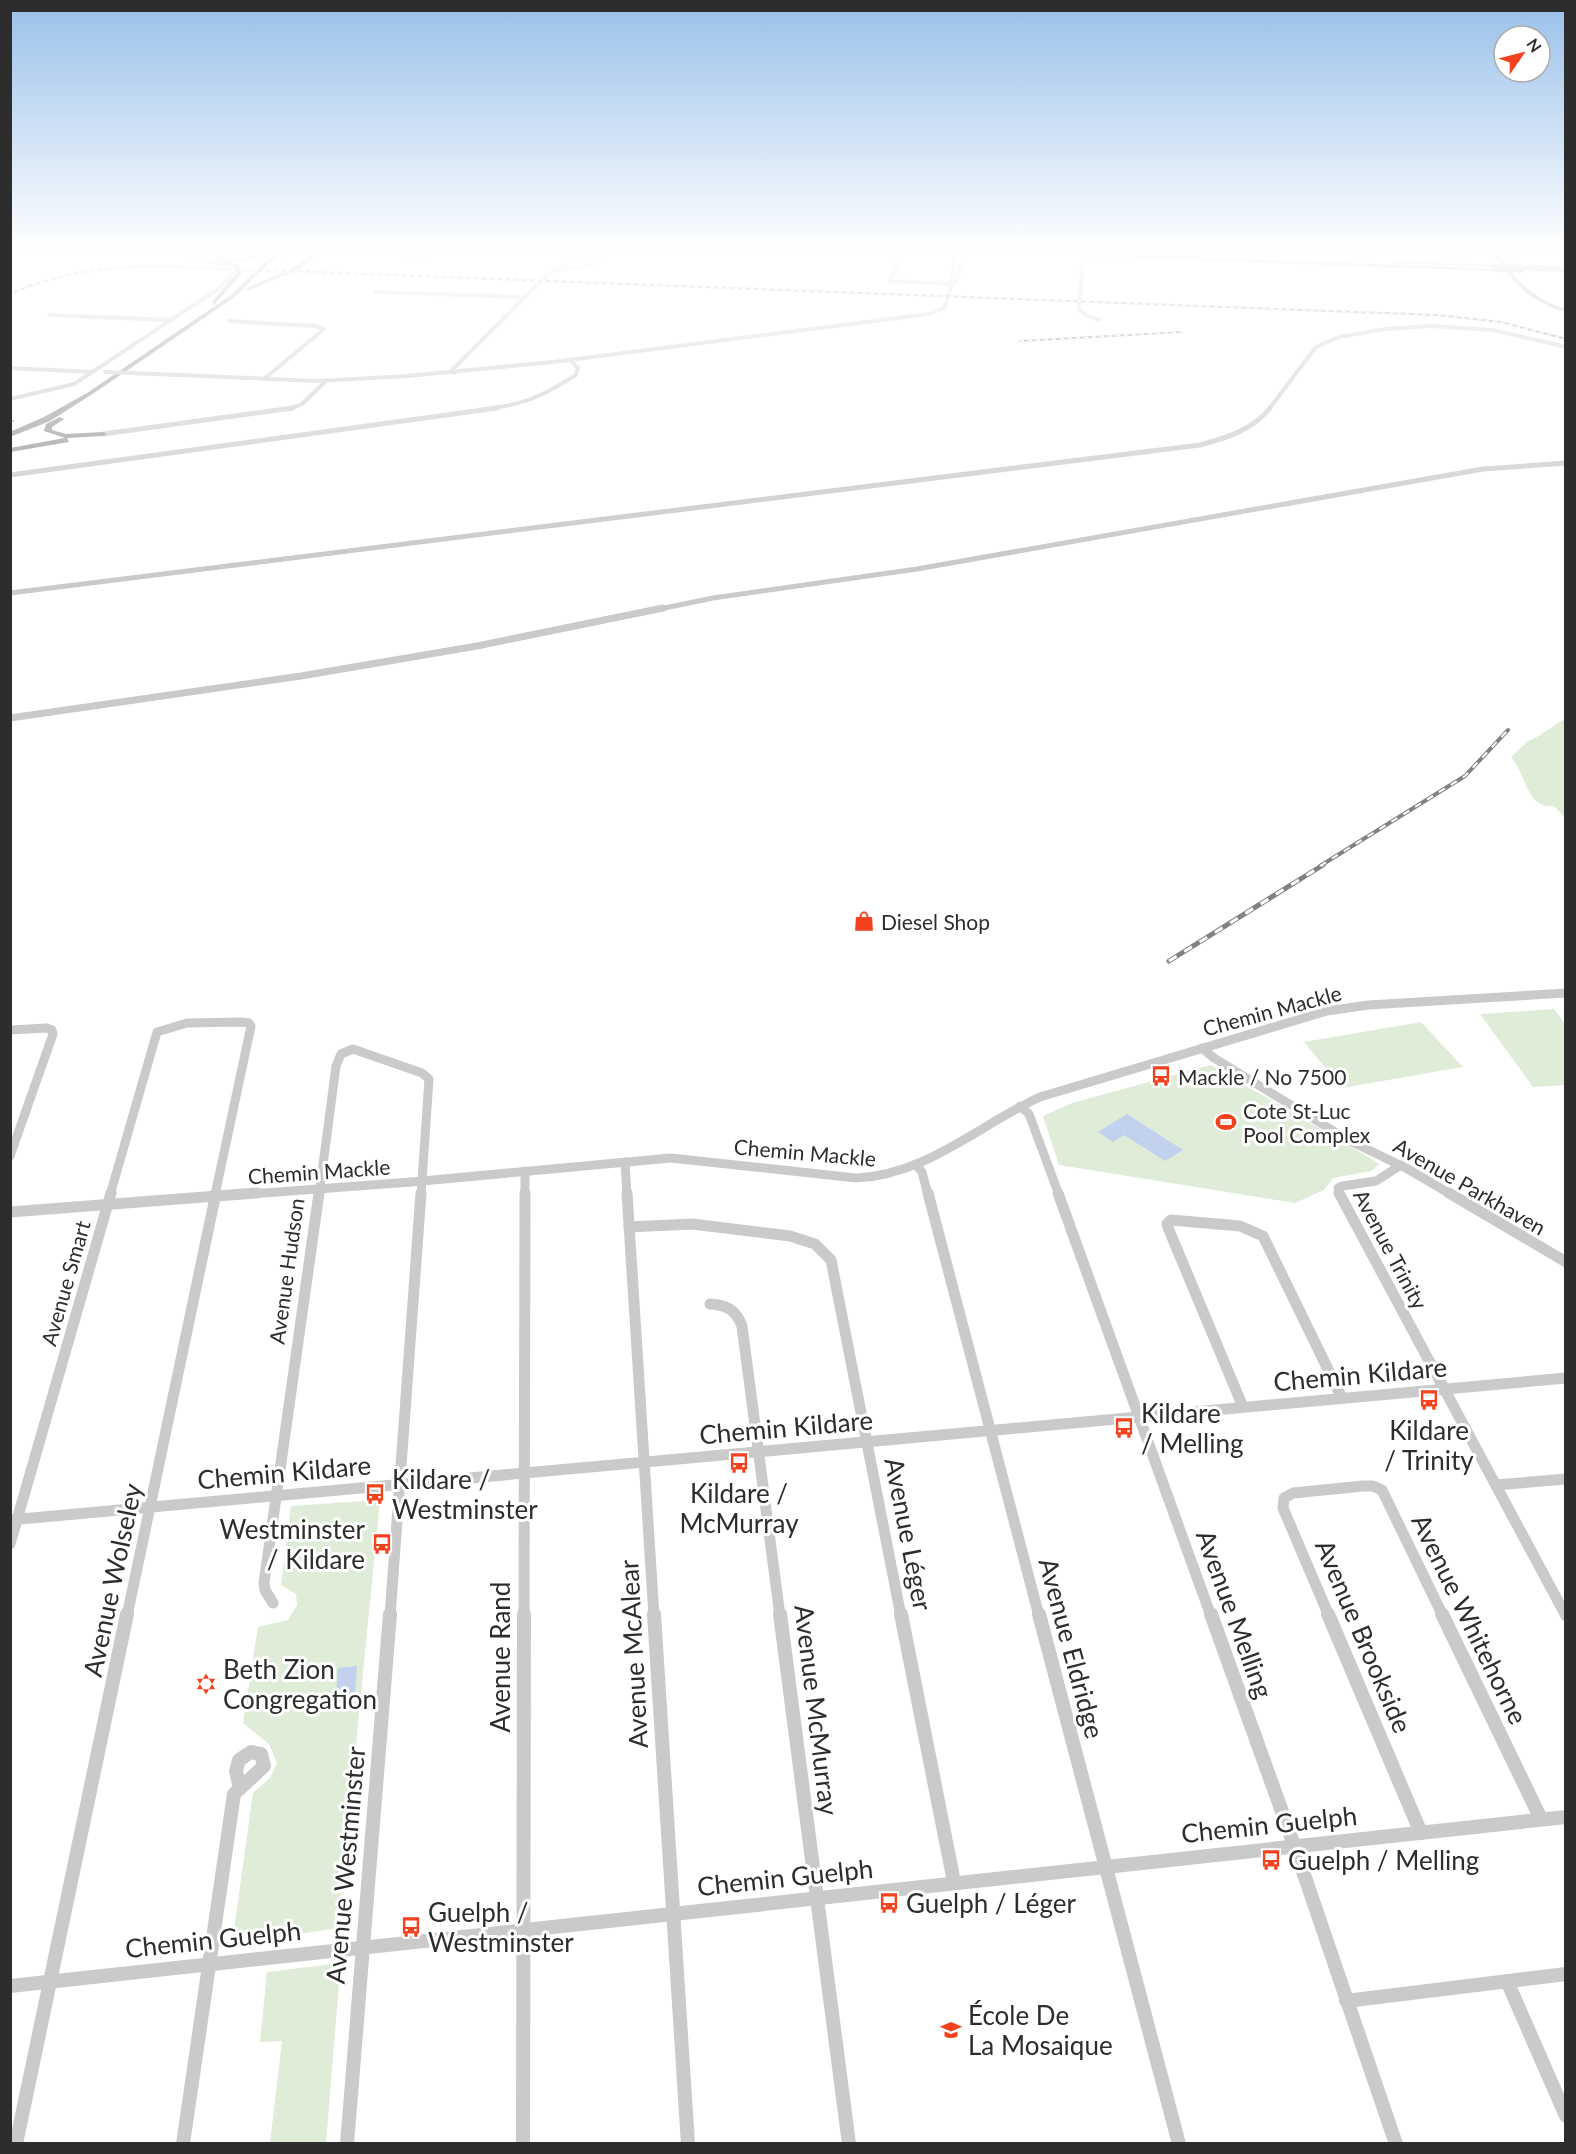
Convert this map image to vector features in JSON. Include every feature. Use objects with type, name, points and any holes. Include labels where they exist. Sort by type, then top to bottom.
[{"type":"highway","points":[[10,430],[65,404],[142,353]]},
{"type":"highway","points":[[10,435],[70,407],[151,353]]},
{"type":"highway","points":[[103,434],[63,436],[51,433],[47,428],[105,390],[144,357]]},
{"type":"highway","points":[[10,450],[103,434]]},
{"type":"street","points":[[10,398],[63,388],[122,353]]},
{"type":"street","points":[[264,380],[298,353]]},
{"type":"street","points":[[454,373],[453,369],[469,353]]},
{"type":"street","points":[[10,368],[326,381],[454,373],[630,353]]},
{"type":"street","points":[[10,593],[1200,445],[1228,438],[1254,424],[1267,412],[1312,353]]},
{"type":"street","points":[[10,475],[518,405],[541,397],[576,375],[578,368],[570,360]]},
{"type":"street","points":[[103,434],[288,410],[302,404],[326,381]]},
{"type":"street","points":[[10,718],[301,676],[470,647],[713,598],[917,569],[1483,469],[1566,463]]},
{"type":"street","name":"Chemin Mackle","points":[[10,1212],[422,1181],[682,1158],[870,1179],[892,1176],[916,1166],[1020,1106],[1055,1092],[1346,1007],[1566,993]]},
{"type":"street","name":"Avenue Wolseley","points":[[16,2144],[251,1026],[249,1023],[236,1021],[168,1026],[157,1032]]},
{"type":"street","points":[[10,1029],[47,1028],[52,1030],[53,1034],[10,1156]]},
{"type":"street","name":"Avenue Smart","points":[[10,1544],[14,1519],[157,1032]]},
{"type":"street","name":"Avenue Parkhaven","points":[[1202,1048],[1214,1058],[1350,1141],[1401,1165],[1566,1262]]},
{"type":"street","name":"Avenue Westminster","points":[[339,1054],[348,1049],[357,1049],[429,1077],[347,2144]]},
{"type":"street","name":"Avenue Hudson","points":[[273,1603],[266,1594],[264,1583],[339,1054]]},
{"type":"street","name":"Avenue Melling","points":[[1020,1106],[1029,1114],[1294,1845],[1396,2144]]},
{"type":"street","name":"Avenue McAlear","points":[[625,1162],[688,2144]]},
{"type":"street","name":"Avenue Trinity","points":[[1401,1165],[1376,1181],[1344,1185],[1338,1189],[1340,1198],[1566,1616]]},
{"type":"street","name":"Avenue Eldridge","points":[[916,1166],[922,1172],[1179,2144]]},
{"type":"street","name":"Avenue Rand","points":[[523,2144],[525,1171]]},
{"type":"street","points":[[1243,1407],[1167,1224],[1176,1219],[1249,1228],[1263,1236],[1342,1398]]},
{"type":"street","name":"Avenue Léger","points":[[629,1227],[685,1224],[790,1236],[811,1242],[826,1253],[834,1268],[954,1882]]},
{"type":"street","name":"Avenue McMurray","points":[[710,1304],[724,1305],[738,1314],[742,1326],[849,2144]]},
{"type":"street","name":"Chemin Kildare","points":[[14,1519],[1566,1378]]},
{"type":"street","points":[[1496,1485],[1566,1479]]},
{"type":"street","name":"Avenue Whitehorne","points":[[1328,1489],[1373,1486],[1382,1490],[1541,1819]]},
{"type":"street","name":"Avenue Brookside","points":[[1328,1489],[1293,1493],[1284,1498],[1283,1508],[1421,1833]]},
{"type":"street","points":[[183,2144],[234,1794],[239,1784]]},
{"type":"street","name":"Chemin Guelph","points":[[10,1986],[1566,1816]]},
{"type":"street","points":[[1346,2001],[1566,1974]]},
{"type":"street","points":[[1507,1981],[1566,2116]]},
{"type":"green space","points":[[1565,719],[1565,818],[1554,806],[1545,806],[1532,797],[1511,757],[1528,741]]},
{"type":"green space","points":[[1554,1009],[1565,1024],[1565,1085],[1533,1087],[1480,1014]]},
{"type":"green space","points":[[1421,1022],[1463,1067],[1342,1088],[1304,1042]]},
{"type":"green space","points":[[1211,1065],[1380,1164],[1371,1171],[1333,1178],[1324,1190],[1295,1203],[1059,1165],[1043,1116],[1072,1103]]},
{"type":"green space","points":[[380,1500],[338,1928],[232,1944],[253,1793],[270,1778],[277,1763],[269,1744],[243,1723],[258,1627],[288,1620],[297,1605],[296,1594],[281,1585],[291,1506]]},
{"type":"green space","points":[[334,1964],[340,1971],[326,2143],[270,2143],[282,2041],[260,2042],[267,1972]]},
{"type":"water","points":[[1127,1114],[1183,1150],[1165,1161],[1124,1135],[1113,1142],[1098,1132]]},
{"type":"water","points":[[357,1666],[355,1692],[336,1694],[338,1668]]},
{"type":"railway","points":[[1320,866],[1465,776],[1508,730]]},
{"type":"railway","points":[[1169,961],[1323,865]]},
{"type":"place","name":"Diesel Shop","points":[[864,921]]},
{"type":"place","name":"Mackle / No 7500","points":[[1161,1076]]},
{"type":"place","name":"Cote St-Luc Pool Complex","points":[[1226,1122]]},
{"type":"place","name":"Kildare / Trinity","points":[[1429,1400]]},
{"type":"place","name":"Kildare / Melling","points":[[1124,1428]]},
{"type":"place","name":"Kildare / McMurray","points":[[739,1463]]},
{"type":"place","name":"Kildare / Westminster","points":[[375,1494]]},
{"type":"place","name":"Westminster / Kildare","points":[[382,1544]]},
{"type":"place","name":"Beth Zion Congregation","points":[[206,1684]]},
{"type":"place","name":"Guelph / Melling","points":[[1271,1860]]},
{"type":"place","name":"Guelph / Léger","points":[[889,1903]]},
{"type":"place","name":"Guelph / Westminster","points":[[411,1927]]},
{"type":"place","name":"École De La Mosaique","points":[[951,2030]]}]
